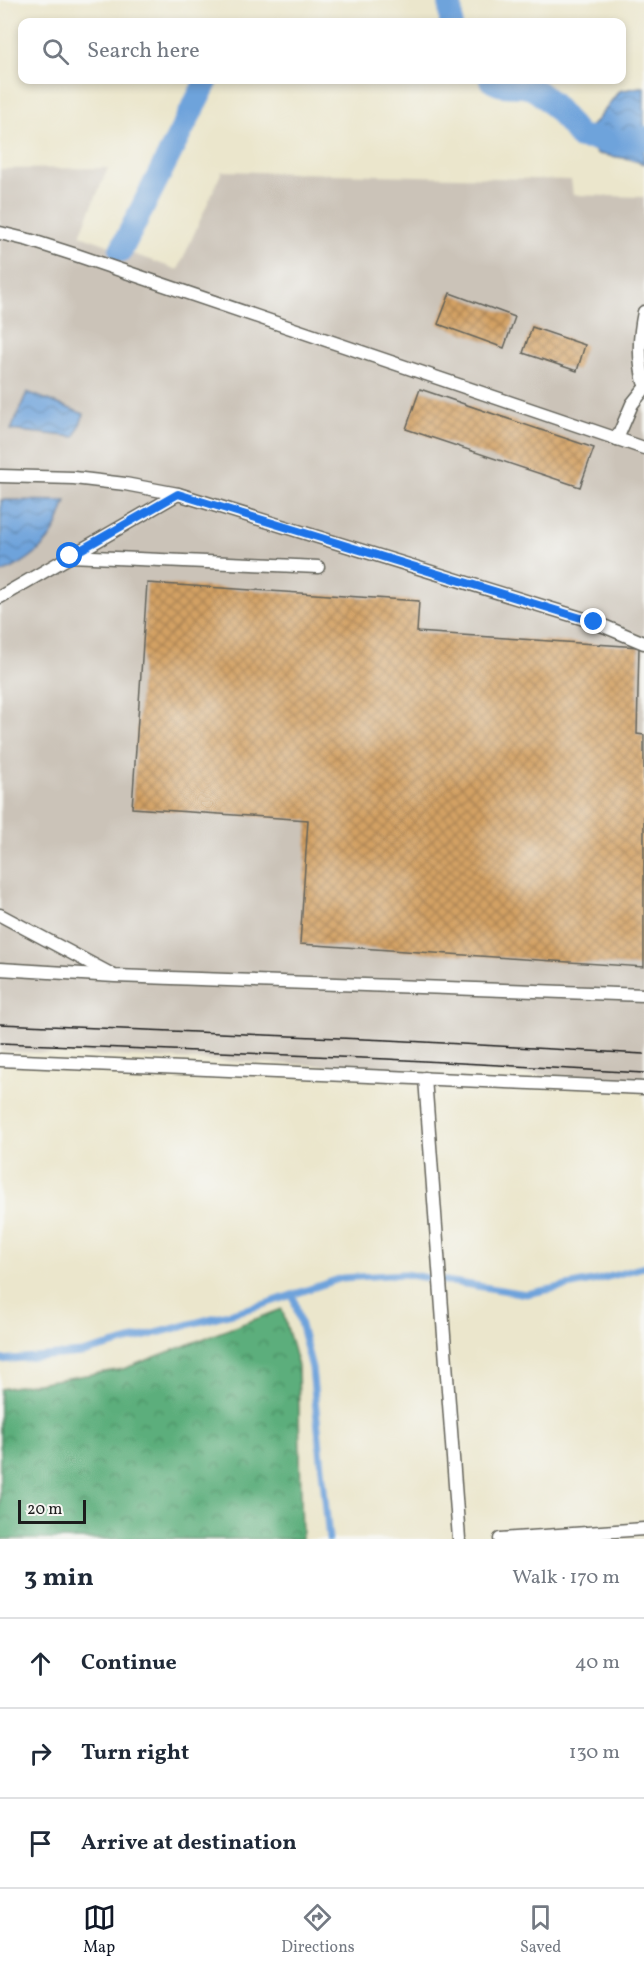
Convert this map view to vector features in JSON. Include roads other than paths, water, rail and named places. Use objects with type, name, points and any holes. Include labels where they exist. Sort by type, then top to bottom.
[{"type":"lane","points":[[0,233],[86,258],[644,448]]},
{"type":"lane","points":[[644,312],[639,334],[639,361],[644,382]]},
{"type":"lane","points":[[617,439],[632,404],[644,389]]},
{"type":"lane","points":[[0,476],[74,478],[125,484],[178,494],[594,622],[644,643]]},
{"type":"lane","points":[[1,596],[178,494]]},
{"type":"lane","points":[[70,556],[318,567]]},
{"type":"lane","points":[[0,915],[115,976]]},
{"type":"lane","points":[[0,969],[115,976],[644,995]]},
{"type":"lane","points":[[0,1060],[644,1088]]},
{"type":"lane","points":[[425,1078],[459,1539]]},
{"type":"lane","points":[[500,1539],[644,1529]]},
{"type":"water","points":[[644,87],[644,164],[630,159],[598,154],[580,137],[597,120],[619,91]]},
{"type":"water","points":[[27,392],[84,414],[75,437],[11,430]]},
{"type":"water","points":[[1,500],[66,501],[55,529],[43,546],[23,562],[0,573]]},
{"type":"waterway","points":[[450,0],[451,18]]},
{"type":"waterway","points":[[121,250],[205,84]]},
{"type":"waterway","points":[[499,84],[523,86],[535,90],[556,109],[580,137],[631,142],[644,138]]},
{"type":"waterway","points":[[0,1360],[82,1353],[262,1305],[342,1278],[404,1274],[526,1294],[597,1280],[644,1267]]},
{"type":"waterway","points":[[293,1295],[312,1368],[329,1539]]},
{"type":"tram line","points":[[0,1024],[388,1040],[644,1054]]},
{"type":"tram line","points":[[0,1043],[387,1059],[644,1073]]}]
